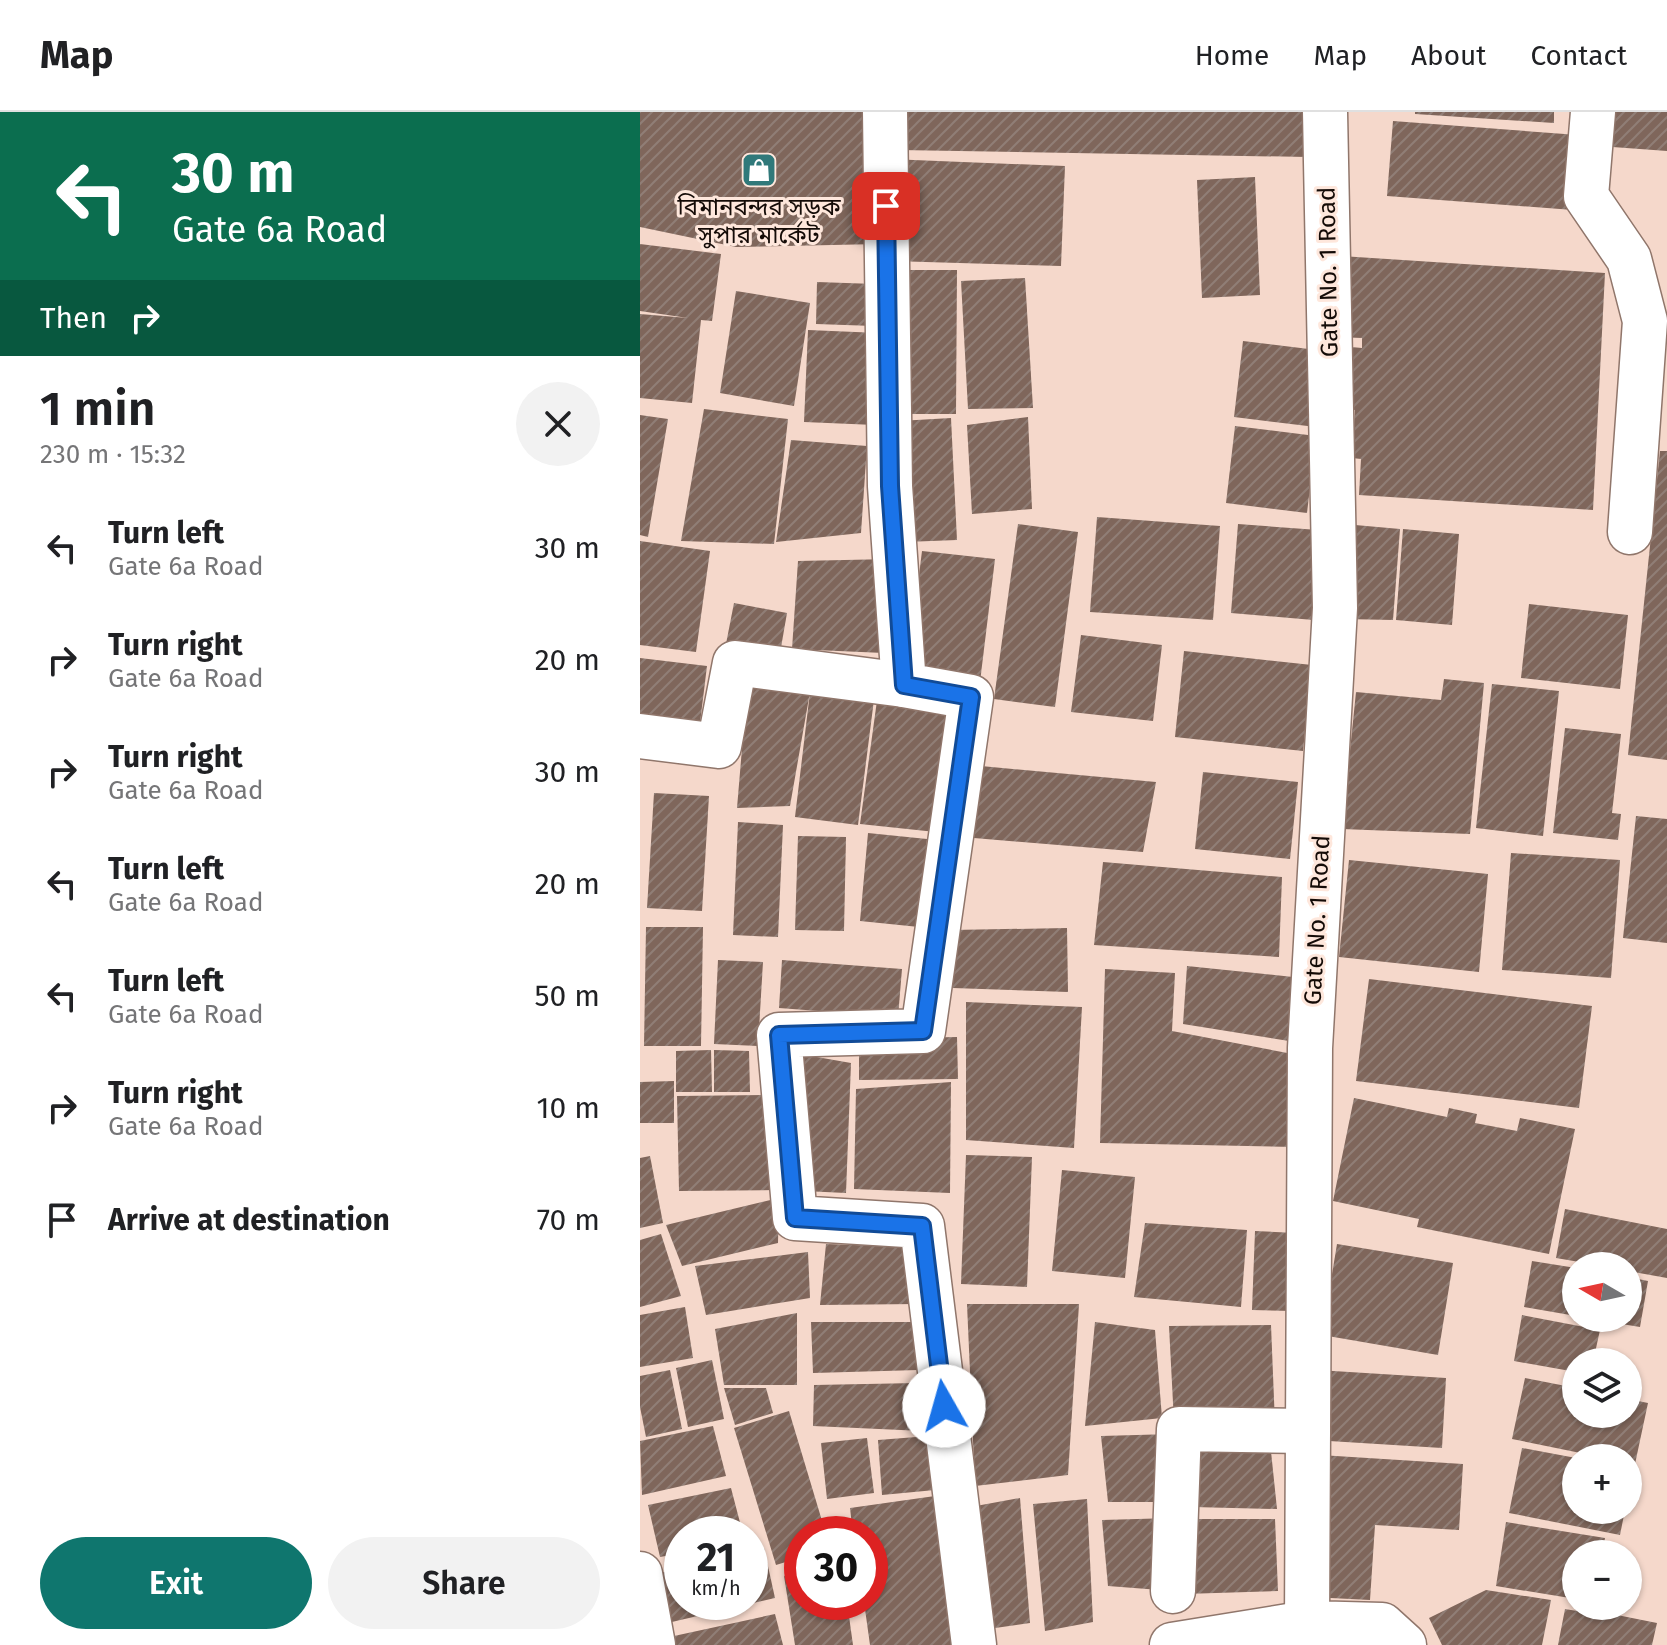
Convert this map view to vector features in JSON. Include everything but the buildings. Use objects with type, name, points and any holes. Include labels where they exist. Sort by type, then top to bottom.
[{"type":"street","points":[[885,112],[890,486],[904,685]]},
{"type":"street","name":"Gate No. 1 Road","points":[[1281,1633],[1308,1431],[1310,1048],[1335,608],[1325,112]]},
{"type":"street","points":[[1593,112],[1586,196],[1629,259],[1645,321],[1630,532]]},
{"type":"street","points":[[640,736],[719,746],[735,663],[971,697],[923,1031],[779,1035],[795,1218],[922,1226],[974,1645]]},
{"type":"street","points":[[1173,1591],[1179,1429],[1308,1431]]},
{"type":"street","points":[[640,1574],[653,1645]]},
{"type":"street","points":[[1172,1645],[1382,1625],[1404,1645]]},
{"type":"place","name":"বিমানবন্দর সড়ক সুপার মার্কেট","points":[[759,170]]},
{"type":"route","points":[[886,206],[890,486],[904,685],[971,697],[923,1031],[779,1035],[795,1218],[922,1226],[944,1406]]}]
